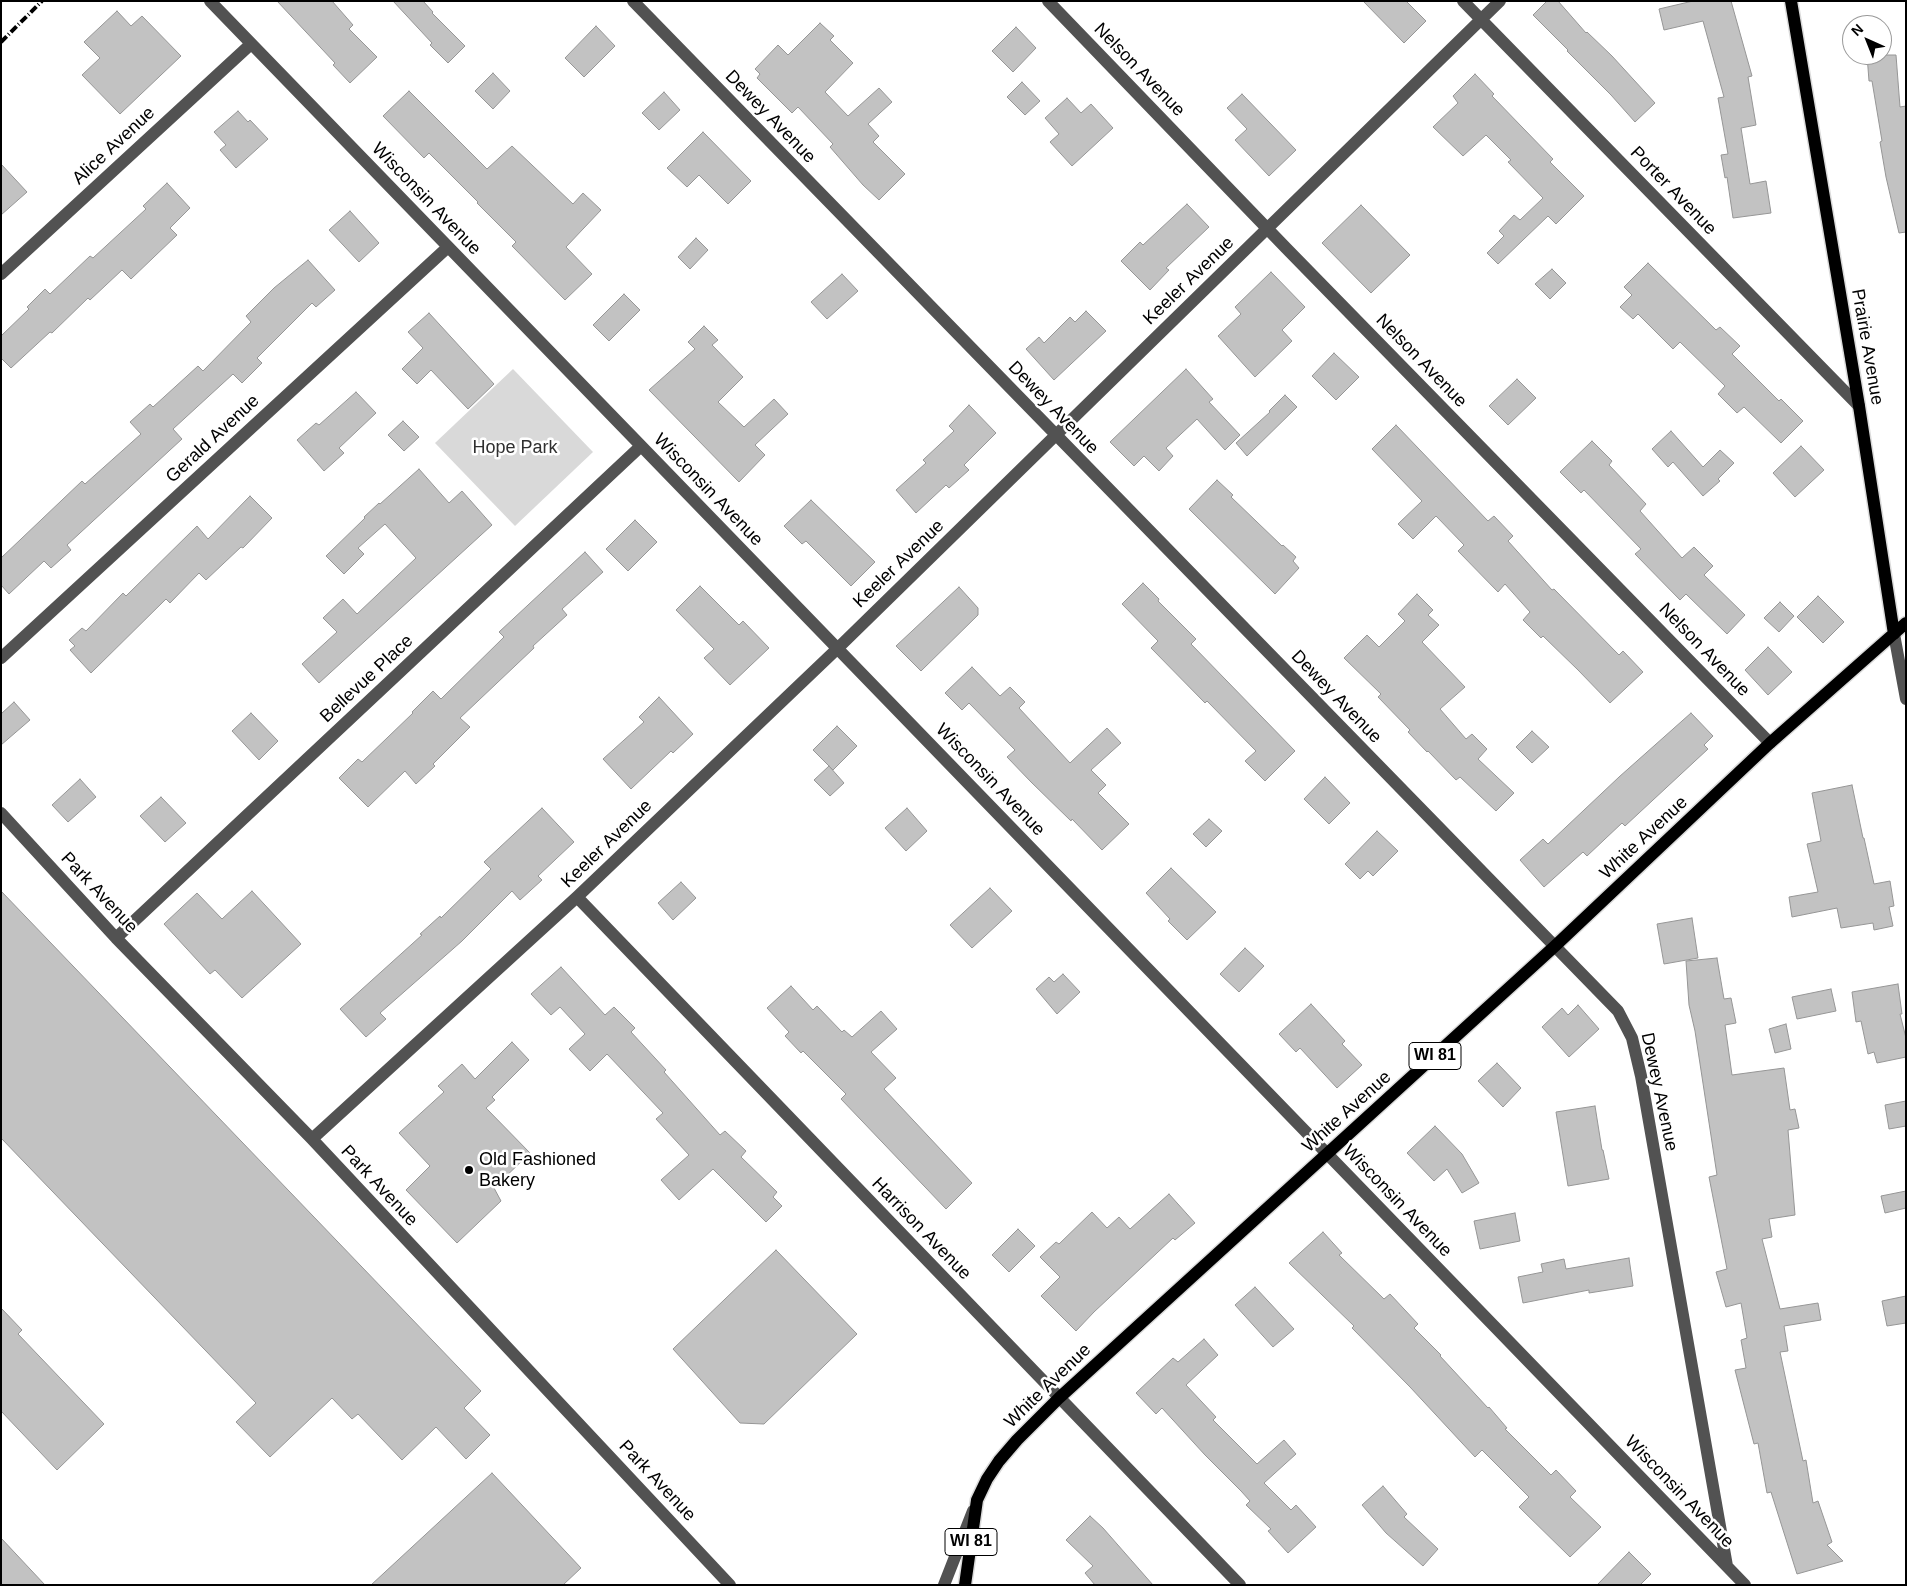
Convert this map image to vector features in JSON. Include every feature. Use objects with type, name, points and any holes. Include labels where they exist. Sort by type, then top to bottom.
[{"type":"main road","name":"Prairie Avenue","points":[[1791,1],[1859,406],[1894,634]]},
{"type":"main road","name":"White Avenue","points":[[965,1585],[977,1500],[999,1461],[1017,1440],[1059,1398],[1555,946],[1770,743],[1906,623]]},
{"type":"street","name":"Wisconsin Avenue","points":[[210,1],[1745,1585]]},
{"type":"street","name":"Dewey Avenue","points":[[633,1],[1055,436],[1618,1011],[1632,1038],[1641,1076],[1727,1566]]},
{"type":"street","name":"Nelson Avenue","points":[[1048,1],[1770,743]]},
{"type":"street","name":"Porter Avenue","points":[[1463,1],[1859,406]]},
{"type":"street","name":"Keeler Avenue","points":[[312,1139],[577,897],[838,648],[1500,1]]},
{"type":"street","name":"Alice Avenue","points":[[1,274],[251,44]]},
{"type":"street","name":"Gerald Avenue","points":[[1,658],[448,247]]},
{"type":"street","name":"Bellevue Place","points":[[116,938],[642,446]]},
{"type":"street","name":"Prairie Avenue","points":[[1894,634],[1906,699]]},
{"type":"street","name":"Park Avenue","points":[[1,813],[116,938],[312,1139],[730,1585]]},
{"type":"street","name":"Harrison Avenue","points":[[577,897],[1240,1585]]},
{"type":"street","points":[[944,1585],[977,1500]]},
{"type":"green space","name":"Hope Park","points":[[513,369],[593,452],[515,526],[435,443]]},
{"type":"building","points":[[277,1],[332,1],[353,25],[349,29],[377,57],[350,83],[333,65],[335,63]]},
{"type":"building","points":[[393,1],[423,1],[432,13],[465,46],[448,63],[430,45],[432,43]]},
{"type":"building","points":[[1363,1],[1406,1],[1426,21],[1404,43]]},
{"type":"building","points":[[1547,1],[1558,1],[1586,33],[1612,56],[1655,103],[1635,122],[1533,15]]},
{"type":"building","points":[[1693,1],[1731,1],[1752,76],[1748,77],[1756,125],[1741,128],[1750,184],[1766,181],[1771,213],[1733,218],[1727,177],[1725,178],[1721,155],[1728,154],[1718,98],[1724,97],[1703,21],[1664,30],[1659,9]]},
{"type":"building","points":[[117,11],[131,26],[142,16],[181,56],[120,114],[82,75],[100,58],[84,42]]},
{"type":"building","points":[[820,23],[834,36],[830,40],[853,63],[825,92],[848,116],[879,88],[892,102],[868,124],[879,136],[873,142],[905,174],[879,200],[863,185],[830,147],[833,144],[798,107],[792,113],[757,78],[760,74],[755,69],[778,45],[788,55]]},
{"type":"building","points":[[596,26],[615,46],[584,77],[565,58]]},
{"type":"building","points":[[1016,27],[1036,48],[1013,72],[992,51]]},
{"type":"building","points":[[1892,55],[1896,55],[1900,107],[1906,106],[1906,232],[1899,233],[1886,177],[1872,81],[1869,81],[1868,65],[1892,65]]},
{"type":"building","points":[[493,73],[510,91],[493,109],[475,91]]},
{"type":"building","points":[[1475,74],[1494,94],[1492,96],[1553,159],[1550,162],[1584,196],[1556,224],[1548,216],[1498,264],[1487,253],[1504,236],[1499,231],[1514,215],[1520,220],[1543,198],[1508,162],[1511,160],[1486,135],[1463,156],[1433,127],[1458,103],[1453,96]]},
{"type":"building","points":[[1022,82],[1040,101],[1025,115],[1007,97]]},
{"type":"building","points":[[409,91],[487,169],[512,146],[573,204],[583,193],[601,210],[566,247],[592,274],[565,300],[512,246],[516,242],[478,202],[429,153],[424,158],[383,116]]},
{"type":"building","points":[[664,92],[680,110],[659,130],[642,113]]},
{"type":"building","points":[[1242,94],[1296,150],[1269,176],[1235,140],[1247,129],[1227,108]]},
{"type":"building","points":[[1067,98],[1081,113],[1091,104],[1113,128],[1072,166],[1050,142],[1059,134],[1045,118]]},
{"type":"building","points":[[238,111],[248,122],[250,120],[268,139],[236,168],[220,150],[226,145],[214,132]]},
{"type":"building","points":[[703,132],[751,181],[728,204],[699,175],[687,187],[667,168]]},
{"type":"building","points":[[1,164],[27,192],[1,215]]},
{"type":"building","points":[[167,183],[190,208],[170,228],[177,235],[131,279],[122,270],[90,300],[88,298],[52,333],[50,332],[11,368],[1,358],[1,336],[29,309],[27,307],[45,289],[50,294],[90,256],[93,258],[146,209],[143,206]]},
{"type":"building","points":[[1187,204],[1209,227],[1166,268],[1169,270],[1150,290],[1121,261],[1140,242],[1143,245]]},
{"type":"building","points":[[1361,205],[1410,255],[1371,293],[1322,243]]},
{"type":"building","points":[[350,211],[379,243],[359,262],[329,230]]},
{"type":"building","points":[[696,238],[708,250],[690,269],[678,257]]},
{"type":"building","points":[[308,260],[335,290],[316,307],[312,303],[257,358],[262,363],[242,383],[233,374],[173,429],[182,439],[67,545],[71,550],[51,568],[44,561],[9,594],[1,585],[1,558],[82,481],[85,484],[141,434],[130,422],[150,404],[153,407],[198,366],[203,371],[251,322],[246,316],[274,288]]},
{"type":"building","points":[[1648,263],[1716,330],[1720,327],[1740,346],[1732,354],[1779,401],[1781,399],[1803,421],[1781,443],[1744,407],[1737,413],[1718,394],[1725,386],[1680,342],[1673,349],[1638,314],[1633,319],[1620,307],[1632,295],[1624,287]]},
{"type":"building","points":[[1552,269],[1566,283],[1550,299],[1535,284]]},
{"type":"building","points":[[1271,272],[1305,307],[1282,330],[1292,341],[1255,377],[1218,336],[1241,314],[1235,307]]},
{"type":"building","points":[[842,274],[858,291],[827,319],[811,302]]},
{"type":"building","points":[[624,294],[640,310],[609,341],[593,325]]},
{"type":"building","points":[[1086,311],[1106,331],[1054,380],[1026,349],[1039,337],[1044,343],[1070,317],[1075,322]]},
{"type":"building","points":[[429,313],[494,384],[468,409],[431,370],[417,384],[402,369],[423,348],[408,332]]},
{"type":"building","points":[[704,326],[718,340],[712,345],[743,377],[718,402],[744,427],[774,399],[788,414],[755,445],[765,455],[739,482],[649,390],[695,349],[688,342]]},
{"type":"building","points":[[1334,353],[1359,377],[1336,400],[1312,376]]},
{"type":"building","points":[[1186,369],[1213,399],[1209,402],[1240,435],[1225,450],[1197,419],[1166,448],[1173,456],[1159,471],[1144,456],[1134,466],[1110,442]]},
{"type":"building","points":[[1517,379],[1536,398],[1508,425],[1489,406]]},
{"type":"building","points":[[356,392],[376,413],[339,448],[344,453],[324,471],[297,440],[316,423],[319,425]]},
{"type":"building","points":[[1285,395],[1297,407],[1247,456],[1236,443],[1270,412]]},
{"type":"building","points":[[969,405],[996,433],[964,465],[969,470],[949,488],[946,485],[916,513],[896,490],[926,463],[923,460],[954,431],[949,426]]},
{"type":"building","points":[[403,421],[419,437],[404,451],[388,435]]},
{"type":"building","points":[[1396,425],[1488,521],[1494,516],[1513,536],[1508,541],[1552,590],[1554,589],[1619,655],[1623,651],[1643,672],[1610,703],[1543,636],[1541,638],[1523,620],[1530,612],[1505,584],[1498,592],[1458,551],[1464,545],[1436,516],[1413,539],[1398,524],[1422,501],[1372,449]]},
{"type":"building","points":[[1671,431],[1703,467],[1720,450],[1734,463],[1718,479],[1720,481],[1703,496],[1673,462],[1668,467],[1652,449]]},
{"type":"building","points":[[1592,441],[1612,461],[1609,465],[1646,504],[1640,511],[1682,558],[1694,547],[1713,566],[1704,575],[1745,615],[1727,634],[1686,594],[1680,600],[1635,554],[1641,549],[1584,490],[1581,493],[1560,472]]},
{"type":"building","points":[[1801,446],[1824,470],[1795,497],[1773,473]]},
{"type":"building","points":[[419,469],[449,503],[462,491],[492,525],[319,683],[302,664],[337,632],[323,618],[343,599],[357,614],[416,558],[385,524],[358,548],[364,554],[344,574],[326,556],[364,517]]},
{"type":"building","points":[[1217,480],[1233,495],[1231,497],[1296,557],[1293,561],[1299,568],[1275,594],[1189,509]]},
{"type":"building","points":[[250,496],[272,518],[243,548],[241,547],[206,580],[199,573],[170,603],[166,599],[91,673],[70,650],[75,646],[69,640],[82,628],[86,631],[123,593],[126,596],[197,526],[208,539]]},
{"type":"building","points":[[811,500],[875,562],[851,586],[806,541],[802,544],[784,526]]},
{"type":"building","points":[[635,520],[657,542],[628,571],[606,549]]},
{"type":"building","points":[[585,552],[603,572],[562,609],[567,615],[460,718],[470,727],[433,764],[435,766],[416,784],[405,771],[368,807],[339,778],[358,759],[362,762],[433,691],[441,699],[504,637],[499,632]]},
{"type":"building","points":[[1143,583],[1196,639],[1191,644],[1295,751],[1265,781],[1245,761],[1256,751],[1151,648],[1158,641],[1122,604]]},
{"type":"building","points":[[700,586],[739,625],[743,621],[769,648],[730,685],[704,658],[714,649],[676,610]]},
{"type":"building","points":[[959,587],[978,608],[978,615],[921,671],[896,646]]},
{"type":"building","points":[[1417,594],[1433,610],[1428,615],[1439,625],[1422,642],[1465,687],[1440,709],[1466,739],[1472,734],[1487,749],[1478,759],[1514,793],[1496,811],[1460,777],[1456,780],[1427,752],[1408,732],[1410,730],[1378,697],[1381,694],[1344,658],[1367,635],[1379,647],[1405,621],[1398,614]]},
{"type":"building","points":[[1818,596],[1844,622],[1823,643],[1797,617]]},
{"type":"building","points":[[1780,602],[1794,616],[1779,632],[1764,618]]},
{"type":"building","points":[[1768,647],[1792,672],[1768,695],[1745,670]]},
{"type":"building","points":[[972,667],[1000,696],[1010,687],[1025,702],[1019,708],[1070,763],[1107,728],[1121,743],[1091,770],[1106,785],[1098,793],[1129,824],[1102,850],[1007,757],[1015,750],[969,703],[962,710],[945,693]]},
{"type":"building","points":[[659,697],[693,734],[673,753],[671,751],[631,789],[603,759],[644,722],[639,717]]},
{"type":"building","points":[[14,702],[30,720],[1,745],[1,714]]},
{"type":"building","points":[[251,713],[278,741],[259,760],[232,731]]},
{"type":"building","points":[[1691,713],[1713,736],[1704,745],[1708,749],[1625,826],[1622,823],[1587,856],[1583,852],[1544,887],[1520,860],[1543,839],[1548,844]]},
{"type":"building","points":[[837,726],[857,746],[833,770],[813,750]]},
{"type":"building","points":[[1532,731],[1549,747],[1532,763],[1516,747]]},
{"type":"building","points":[[829,766],[844,783],[830,796],[814,780]]},
{"type":"building","points":[[1325,777],[1350,803],[1329,824],[1304,799]]},
{"type":"building","points":[[80,779],[96,797],[68,822],[52,805]]},
{"type":"building","points":[[1852,785],[1874,884],[1890,881],[1894,906],[1889,907],[1893,926],[1874,930],[1873,923],[1841,928],[1837,908],[1792,917],[1789,897],[1818,892],[1807,844],[1821,841],[1812,793]]},
{"type":"building","points":[[161,797],[186,823],[165,842],[140,816]]},
{"type":"building","points":[[542,808],[574,842],[538,876],[542,880],[520,900],[512,891],[462,941],[380,1013],[386,1019],[366,1037],[340,1009],[422,935],[420,934],[440,916],[441,918],[491,869],[484,862]]},
{"type":"building","points":[[907,808],[927,831],[906,851],[885,828]]},
{"type":"building","points":[[1209,819],[1222,831],[1206,847],[1193,834]]},
{"type":"building","points":[[1377,831],[1398,851],[1373,876],[1368,871],[1360,879],[1345,864]]},
{"type":"building","points":[[1171,868],[1216,912],[1187,940],[1168,921],[1170,919],[1146,893]]},
{"type":"building","points":[[681,882],[696,898],[673,920],[658,903]]},
{"type":"building","points":[[990,888],[1012,911],[972,948],[950,925]]},
{"type":"building","points":[[1,891],[481,1391],[464,1408],[490,1435],[466,1459],[436,1427],[402,1460],[358,1414],[352,1419],[332,1398],[270,1457],[236,1422],[256,1403],[1,1138]]},
{"type":"building","points":[[252,891],[301,944],[242,998],[215,970],[210,974],[164,924],[197,893],[222,919]]},
{"type":"building","points":[[1692,918],[1698,958],[1664,964],[1657,924]]},
{"type":"building","points":[[1245,948],[1264,966],[1239,992],[1220,974]]},
{"type":"building","points":[[1717,958],[1724,999],[1731,998],[1736,1023],[1725,1025],[1732,1075],[1784,1068],[1790,1110],[1795,1109],[1799,1128],[1788,1130],[1795,1215],[1769,1219],[1772,1237],[1762,1239],[1780,1309],[1818,1303],[1821,1320],[1784,1326],[1788,1351],[1780,1352],[1803,1461],[1806,1460],[1813,1503],[1818,1501],[1832,1542],[1827,1545],[1843,1561],[1797,1574],[1771,1492],[1767,1493],[1758,1443],[1754,1444],[1735,1370],[1746,1368],[1741,1340],[1747,1338],[1741,1303],[1726,1307],[1716,1272],[1727,1269],[1709,1177],[1717,1175],[1695,1031],[1689,1005],[1686,961]]},
{"type":"building","points":[[561,967],[605,1015],[614,1007],[635,1028],[631,1032],[666,1070],[664,1072],[720,1135],[725,1131],[746,1151],[741,1157],[777,1192],[773,1197],[782,1206],[766,1222],[713,1169],[679,1200],[661,1180],[689,1155],[656,1119],[663,1113],[607,1054],[590,1071],[569,1049],[585,1034],[560,1007],[551,1015],[531,994]]},
{"type":"building","points":[[1063,974],[1080,992],[1057,1014],[1036,989],[1049,977],[1054,982]]},
{"type":"building","points":[[1898,984],[1902,1014],[1900,1014],[1906,1038],[1906,1057],[1877,1063],[1874,1052],[1868,1054],[1861,1021],[1856,1022],[1852,992]]},
{"type":"building","points":[[791,986],[813,1010],[817,1006],[842,1032],[844,1030],[852,1037],[881,1011],[897,1029],[871,1052],[896,1078],[884,1089],[972,1183],[946,1209],[841,1099],[846,1094],[803,1051],[801,1053],[785,1036],[789,1032],[767,1008]]},
{"type":"building","points":[[1831,989],[1836,1011],[1797,1019],[1792,997]]},
{"type":"building","points":[[1311,1004],[1345,1041],[1342,1044],[1362,1065],[1337,1088],[1300,1048],[1296,1052],[1279,1034]]},
{"type":"building","points":[[1578,1005],[1599,1029],[1569,1057],[1542,1027],[1562,1008],[1568,1015]]},
{"type":"building","points":[[1786,1024],[1791,1049],[1775,1053],[1769,1029]]},
{"type":"building","points":[[512,1042],[529,1060],[492,1097],[495,1100],[486,1108],[530,1153],[494,1188],[501,1201],[457,1243],[406,1190],[430,1166],[399,1133],[444,1092],[438,1086],[462,1064],[475,1079]]},
{"type":"building","points":[[1497,1063],[1521,1088],[1503,1107],[1478,1081]]},
{"type":"building","points":[[1906,1101],[1906,1126],[1889,1129],[1885,1105]]},
{"type":"building","points":[[1595,1106],[1609,1179],[1568,1186],[1556,1112]]},
{"type":"building","points":[[1435,1126],[1462,1154],[1479,1183],[1462,1193],[1447,1169],[1434,1181],[1407,1153]]},
{"type":"building","points":[[1906,1191],[1906,1208],[1885,1213],[1881,1196]]},
{"type":"building","points":[[1169,1194],[1195,1223],[1175,1240],[1173,1238],[1076,1331],[1041,1296],[1060,1277],[1040,1257],[1056,1242],[1059,1244],[1092,1212],[1107,1228],[1119,1217],[1130,1229]]},
{"type":"building","points":[[1515,1213],[1520,1241],[1480,1249],[1474,1221]]},
{"type":"building","points":[[1018,1229],[1035,1246],[1009,1272],[992,1255]]},
{"type":"building","points":[[1323,1232],[1342,1253],[1339,1255],[1384,1299],[1390,1294],[1418,1324],[1414,1328],[1489,1407],[1507,1428],[1505,1429],[1551,1475],[1556,1470],[1576,1491],[1570,1497],[1601,1527],[1570,1557],[1519,1507],[1529,1497],[1482,1450],[1475,1457],[1352,1328],[1354,1326],[1289,1263]]},
{"type":"building","points":[[776,1250],[857,1334],[764,1424],[740,1423],[673,1349]]},
{"type":"building","points":[[1629,1258],[1633,1286],[1589,1293],[1589,1290],[1523,1303],[1518,1277],[1543,1272],[1541,1264],[1564,1259],[1566,1269]]},
{"type":"building","points":[[1255,1287],[1294,1329],[1273,1347],[1235,1305]]},
{"type":"building","points":[[1906,1296],[1906,1323],[1887,1326],[1882,1301]]},
{"type":"building","points":[[1,1308],[22,1330],[18,1334],[104,1424],[57,1470],[1,1411]]},
{"type":"building","points":[[1204,1339],[1218,1355],[1186,1385],[1216,1417],[1213,1420],[1257,1464],[1284,1440],[1296,1454],[1264,1483],[1291,1510],[1296,1505],[1316,1527],[1288,1553],[1268,1531],[1271,1529],[1246,1505],[1250,1501],[1241,1491],[1162,1408],[1156,1414],[1136,1393],[1173,1358],[1178,1362]]},
{"type":"building","points":[[492,1473],[581,1568],[563,1585],[371,1585]]},
{"type":"building","points":[[1383,1486],[1407,1514],[1404,1517],[1438,1549],[1423,1566],[1386,1533],[1362,1505]]},
{"type":"building","points":[[1090,1516],[1103,1528],[1153,1585],[1095,1585],[1085,1573],[1093,1566],[1066,1540]]},
{"type":"building","points":[[1,1538],[45,1585],[1,1585]]},
{"type":"building","points":[[1629,1552],[1651,1574],[1640,1585],[1597,1585]]},
{"type":"railway","points":[[1,42],[42,1]]},
{"type":"place","name":"Old Fashioned Bakery","points":[[469,1170]]}]
